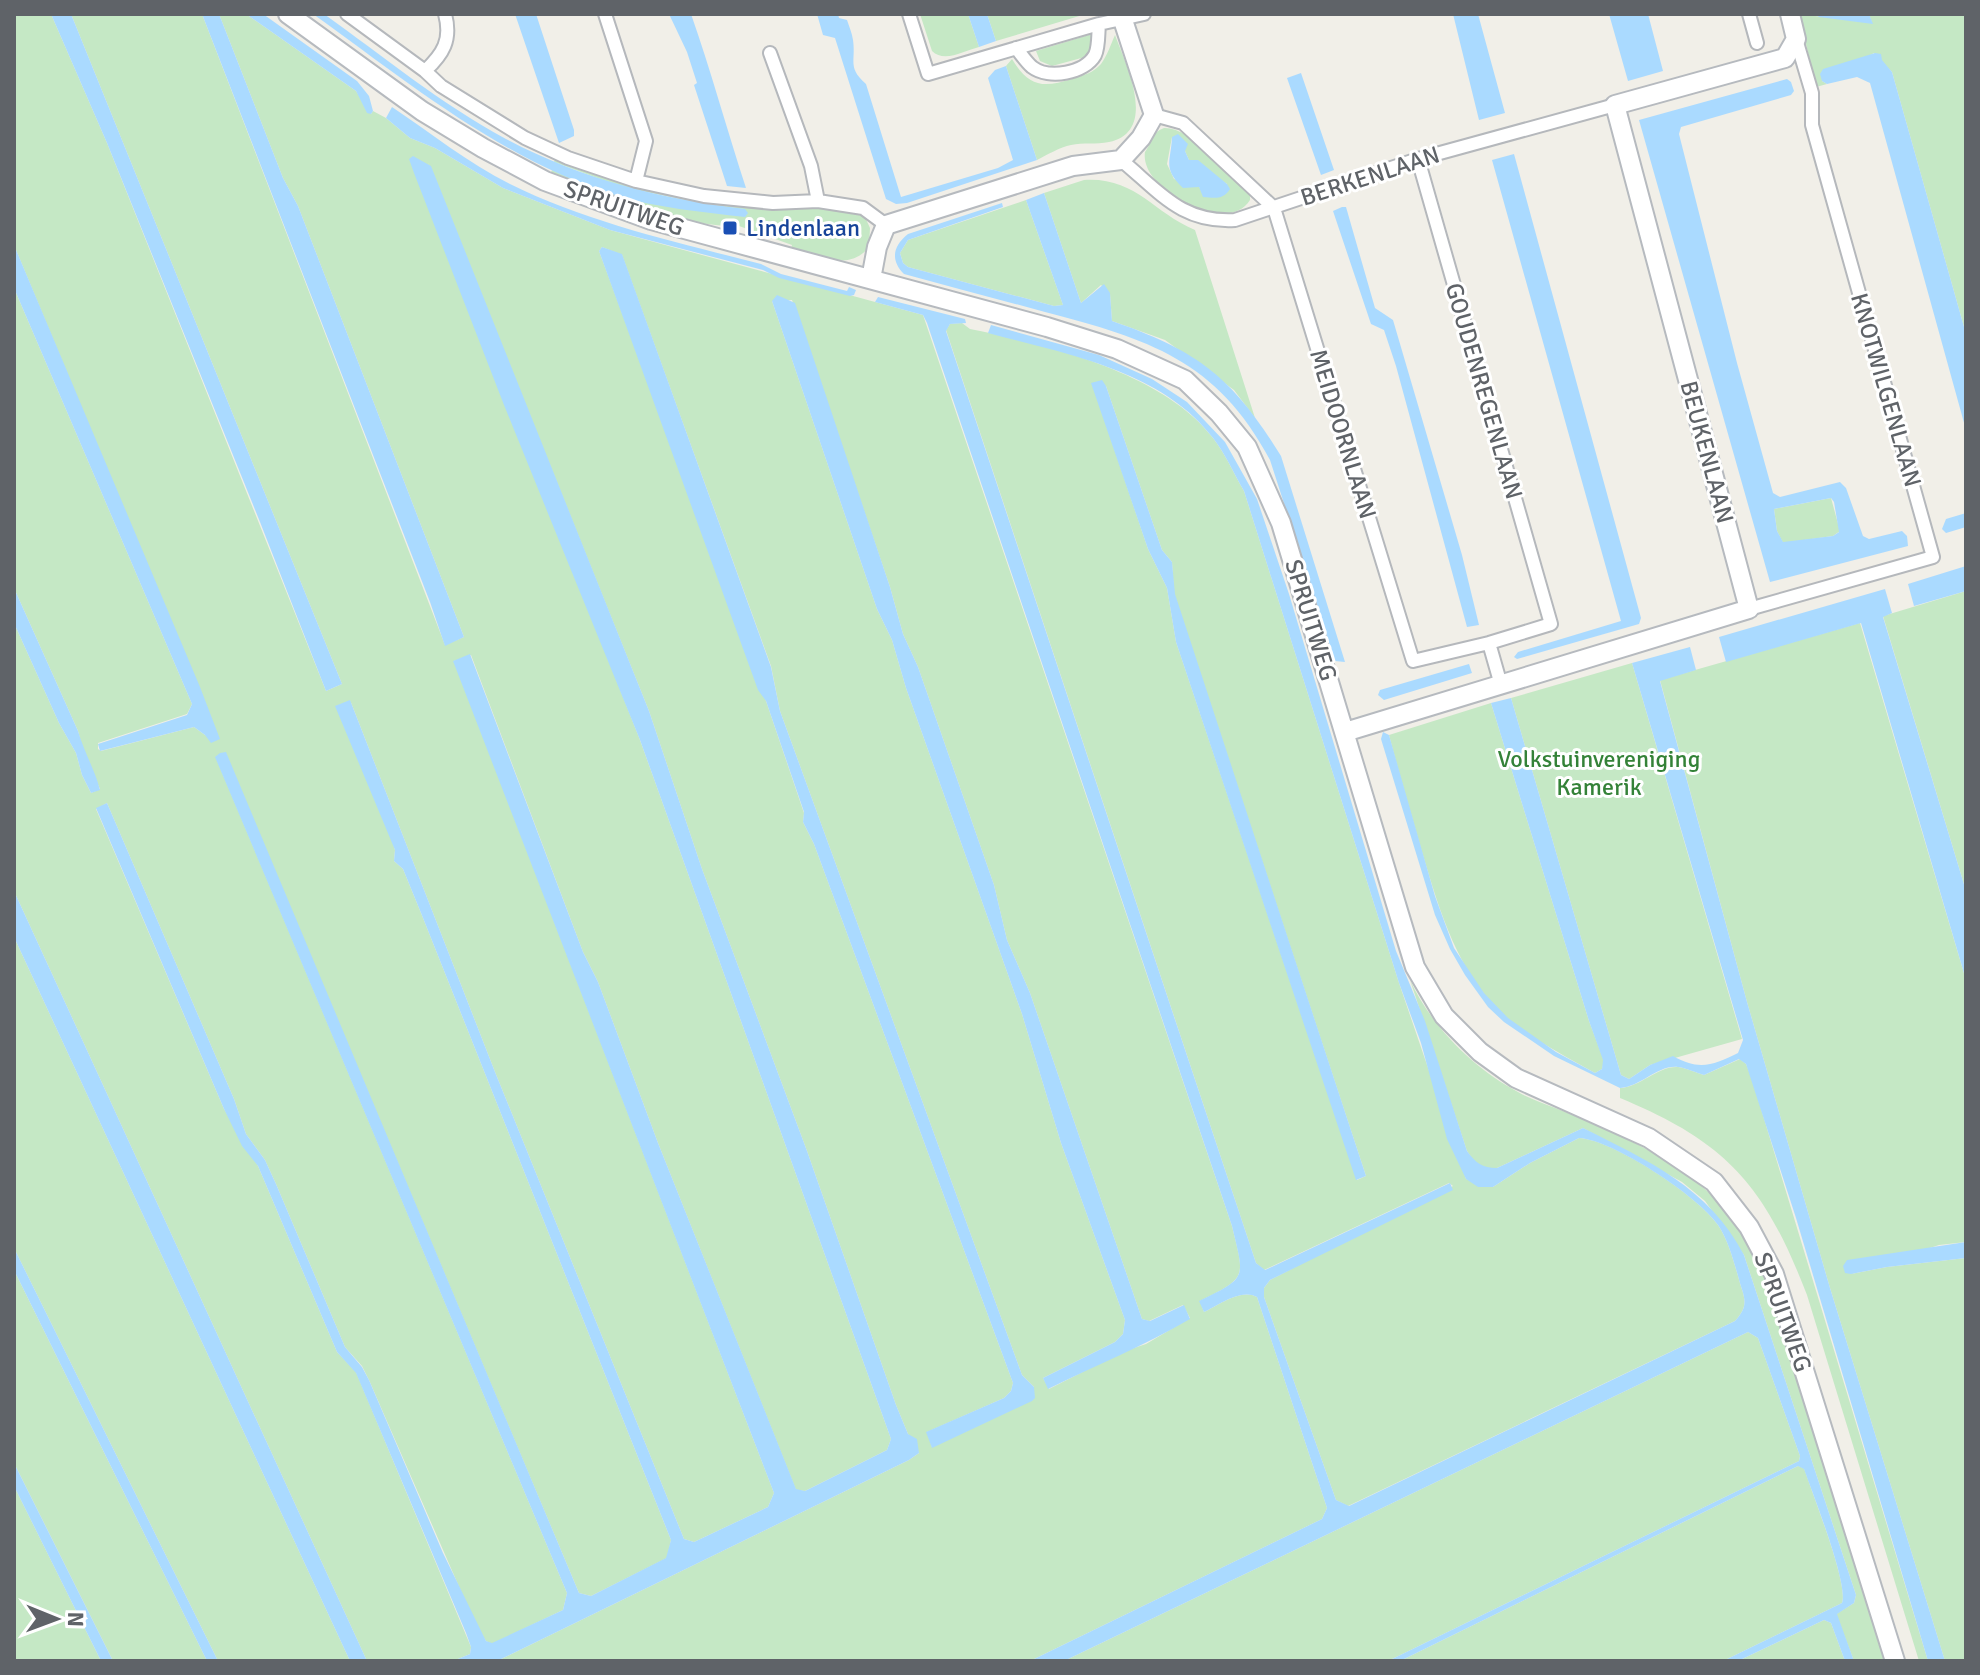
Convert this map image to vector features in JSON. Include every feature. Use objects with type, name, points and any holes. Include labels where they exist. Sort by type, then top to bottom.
[{"type":"main road","name":"SPRUITWEG","points":[[288,14],[422,111],[545,181],[651,220],[1047,327],[1117,349],[1185,380],[1219,413],[1247,447],[1281,523],[1415,967],[1444,1016],[1480,1052],[1516,1078],[1649,1138],[1714,1182],[1749,1227],[1774,1274],[1895,1661]]},
{"type":"main road","points":[[1615,105],[1785,58],[1796,39],[1790,14]]},
{"type":"main road","points":[[871,279],[877,247],[886,225],[1073,166],[1121,160],[1133,151],[1154,115],[1122,17]]},
{"type":"main road","name":"BEUKENLAAN","points":[[1615,105],[1749,609]]},
{"type":"main road","points":[[1345,732],[1749,609]]},
{"type":"street","points":[[347,14],[441,86],[525,138],[568,158],[636,181],[704,196],[773,203],[818,201],[863,208],[886,225]]},
{"type":"street","points":[[425,71],[444,53],[449,28],[445,14]]},
{"type":"street","points":[[605,14],[646,141],[636,181]]},
{"type":"street","points":[[909,14],[928,74],[1122,17],[1144,14]]},
{"type":"street","points":[[1749,14],[1757,43]]},
{"type":"street","points":[[1016,48],[1034,69],[1054,74],[1073,71],[1086,65],[1096,54],[1099,24]]},
{"type":"street","name":"KNOTWILGENLAAN","points":[[1749,609],[1933,557],[1812,125],[1812,93],[1796,39]]},
{"type":"street","points":[[770,53],[811,166],[818,201]]},
{"type":"street","name":"BERKENLAAN","points":[[1154,115],[1183,123],[1274,208],[1418,159],[1615,105]]},
{"type":"street","name":"GOUDENREGENLAAN","points":[[1418,159],[1551,624],[1489,643]]},
{"type":"street","points":[[1121,160],[1187,214],[1199,218],[1235,220],[1274,208]]},
{"type":"street","name":"MEIDOORNLAAN","points":[[1274,208],[1413,661],[1489,643]]},
{"type":"street","points":[[1489,643],[1501,685]]},
{"type":"green space","points":[[14,14],[51,14],[107,143],[326,691],[342,684],[71,14],[202,14],[445,645],[464,637],[298,206],[283,178],[219,14],[246,14],[356,91],[371,114],[373,111],[386,118],[410,138],[435,148],[503,188],[610,230],[923,315],[1232,1226],[1239,1256],[1239,1274],[1227,1286],[1200,1301],[1204,1312],[1237,1296],[1257,1297],[1327,1508],[1322,1519],[1030,1661],[497,1661],[919,1453],[896,1405],[807,1151],[702,869],[649,711],[428,162],[891,1439],[887,1450],[805,1491],[796,1490],[658,1143],[598,982],[583,952],[471,655],[454,661],[774,1493],[768,1507],[694,1542],[684,1539],[495,1072],[350,700],[395,850],[394,861],[403,869],[421,913],[671,1540],[667,1558],[591,1596],[579,1593],[315,966],[216,758],[567,1593],[563,1610],[492,1644],[477,1628],[369,1380],[362,1366],[345,1347],[265,1160],[246,1134],[234,1099],[107,803],[96,809],[224,1109],[258,1166],[337,1352],[356,1372],[471,1647],[470,1654],[453,1661],[367,1661],[14,891],[14,623],[59,723],[76,753],[91,793],[100,789],[84,754],[78,731],[14,588],[14,288],[192,704],[187,714],[98,743],[98,749],[101,751],[194,727],[205,735],[219,739],[14,245]],"holes":[[[602,247],[622,255],[771,666],[780,711],[1022,1375],[1034,1387],[932,1447],[927,1432],[1004,1398],[1011,1391],[1013,1383],[814,844],[803,822],[804,813],[766,701],[599,251]],[[792,300],[890,587],[903,634],[918,667],[994,885],[1007,940],[1030,993],[1142,1319],[1149,1321],[1183,1305],[1190,1318],[1146,1344],[1122,1352],[1049,1389],[1043,1378],[1115,1342],[1123,1334],[1125,1320],[1061,1143],[1022,1014],[906,688],[892,640],[877,609],[772,301]]]},
{"type":"green space","points":[[920,14],[968,14],[979,47],[954,55],[937,54],[932,51]]},
{"type":"green space","points":[[987,14],[1086,14],[996,41]]},
{"type":"green space","points":[[1799,14],[1872,23],[1869,14],[1966,14],[1966,334],[1892,72],[1874,53],[1822,81],[1827,84],[1816,87]]},
{"type":"green space","points":[[1092,34],[1093,48],[1085,57],[1052,66],[1040,61],[1036,51]]},
{"type":"green space","points":[[1115,35],[1135,96],[1133,125],[1124,135],[1109,142],[1067,146],[1037,160],[1006,66],[1012,59],[1024,75],[1038,83],[1053,84],[1072,79],[1091,72],[1101,64]]},
{"type":"green space","points":[[1164,128],[1175,130],[1198,143],[1250,193],[1250,200],[1239,210],[1223,213],[1206,211],[1170,194],[1156,181],[1147,166],[1145,152],[1157,132]],"holes":[[[1172,137],[1189,160],[1227,184],[1202,191],[1199,187],[1174,179],[1167,164]]]},
{"type":"green space","points":[[556,157],[761,206],[847,208],[865,217],[870,228],[869,247],[852,259],[833,260],[791,249],[792,245],[728,222],[725,226],[658,213],[550,175],[552,170],[617,195],[745,209],[622,187],[554,162]]},
{"type":"green space","points":[[1084,180],[1117,184],[1131,190],[1195,230],[1255,418],[1234,390],[1165,340],[1112,321],[1110,294],[1101,285],[1081,303],[1044,193]]},
{"type":"green space","points":[[1026,200],[1063,305],[1054,306],[908,267],[903,263],[900,253],[908,240]]},
{"type":"green space","points":[[962,323],[970,329],[1067,353],[1135,379],[1192,415],[1213,438],[1244,491],[1399,983],[1466,1179],[1493,1187],[1530,1163],[1579,1138],[1613,1148],[1674,1185],[1693,1199],[1718,1225],[1730,1250],[1744,1300],[1743,1310],[1735,1321],[1348,1506],[1336,1500],[1264,1297],[1264,1288],[1270,1280],[1453,1186],[1449,1183],[1264,1270],[1256,1263],[946,330],[950,324]],"holes":[[[1092,383],[1106,386],[1162,550],[1172,562],[1174,594],[1366,1176],[1357,1180],[1176,642],[1167,588],[1148,549]]]},
{"type":"green space","points":[[1831,498],[1840,531],[1833,536],[1783,543],[1777,531],[1774,509]]},
{"type":"green space","points":[[1966,591],[1966,891],[1883,616]]},
{"type":"green space","points":[[1860,623],[1966,980],[1966,1242],[1939,1245],[1851,1274],[1966,1258],[1966,1661],[1945,1661],[1830,1288],[1747,1002],[1660,680]]},
{"type":"green space","name":"Volkstuinvereniging Kamerik","points":[[1632,663],[1742,1039],[1650,1065],[1629,1079],[1621,1075],[1511,698]]},
{"type":"green space","points":[[1491,703],[1604,1061],[1602,1069],[1595,1073],[1517,1026],[1490,1001],[1476,982],[1444,920],[1401,779],[1389,735]]},
{"type":"green space","points":[[14,937],[350,1661],[218,1661],[14,1248]]},
{"type":"green space","points":[[1410,980],[1429,1014],[1455,1044],[1485,1071],[1523,1095],[1638,1144],[1673,1165],[1719,1202],[1740,1230],[1777,1309],[1886,1661],[1854,1661],[1836,1614],[1854,1603],[1856,1595],[1744,1255],[1705,1201],[1682,1182],[1583,1128],[1497,1168],[1486,1168],[1475,1163],[1467,1151]]},
{"type":"green space","points":[[1740,1059],[1746,1064],[1752,1079],[1928,1661],[1919,1661],[1807,1295],[1775,1225],[1739,1173],[1716,1152],[1658,1115],[1620,1098],[1620,1088],[1663,1070],[1678,1067],[1704,1075]]},
{"type":"green space","points":[[14,1270],[207,1661],[113,1661],[14,1463]]},
{"type":"green space","points":[[1748,1332],[1758,1338],[1800,1456],[1799,1461],[1388,1661],[1064,1661]]},
{"type":"green space","points":[[1798,1466],[1804,1468],[1829,1538],[1843,1593],[1842,1603],[1723,1661],[1400,1661]]},
{"type":"green space","points":[[14,1486],[24,1506],[101,1661],[14,1661]]},
{"type":"green space","points":[[1824,1620],[1831,1623],[1845,1661],[1738,1661]]},
{"type":"water","points":[[51,14],[71,14],[342,684],[326,691],[107,143]]},
{"type":"water","points":[[202,14],[219,14],[283,178],[298,206],[464,637],[445,646],[430,602]]},
{"type":"water","points":[[246,14],[263,14],[357,81],[369,96],[371,114],[367,113],[356,91]]},
{"type":"water","points":[[313,14],[324,14],[458,111],[534,153],[622,185],[745,209],[748,213],[745,217],[681,209],[618,196],[576,181],[496,141],[458,117]]},
{"type":"water","points":[[515,14],[536,14],[574,130],[574,136],[559,143]]},
{"type":"water","points":[[669,14],[691,14],[746,188],[727,186],[694,85],[697,83],[687,52]]},
{"type":"water","points":[[817,14],[838,14],[839,18],[847,20],[853,40],[854,68],[866,84],[901,197],[998,168],[1013,160],[988,78],[995,70],[1006,66],[1037,160],[907,203],[896,204],[886,199],[835,38],[823,35]]},
{"type":"water","points":[[968,14],[987,14],[996,41],[979,47]]},
{"type":"water","points":[[1453,14],[1478,14],[1505,113],[1479,120]]},
{"type":"water","points":[[1609,14],[1648,14],[1663,71],[1628,81]]},
{"type":"water","points":[[1815,14],[1869,14],[1873,24],[1819,17]]},
{"type":"water","points":[[1875,53],[1881,54],[1892,72],[1966,334],[1966,430],[1870,83],[1857,77],[1827,84],[1820,74],[1823,69]]},
{"type":"water","points":[[1301,73],[1334,170],[1321,175],[1287,78]]},
{"type":"water","points":[[1787,79],[1791,82],[1794,91],[1791,95],[1681,127],[1679,134],[1773,493],[1780,497],[1840,482],[1846,488],[1863,536],[1869,539],[1902,531],[1907,536],[1908,546],[1770,582],[1639,120]],"holes":[[[1831,498],[1839,532],[1833,536],[1783,542],[1777,531],[1774,509]]]},
{"type":"water","points":[[392,107],[479,167],[540,198],[633,230],[761,264],[781,274],[847,291],[849,287],[856,290],[854,295],[779,278],[763,270],[610,230],[503,188],[435,148],[410,138],[386,118]]},
{"type":"water","points":[[1178,134],[1188,144],[1185,151],[1189,160],[1198,160],[1227,184],[1230,189],[1225,195],[1203,197],[1199,187],[1183,188],[1176,181],[1169,164],[1172,137]]},
{"type":"water","points":[[1514,154],[1641,618],[1639,624],[1517,659],[1514,657],[1518,652],[1621,621],[1492,160]]},
{"type":"water","points":[[413,156],[431,166],[649,711],[702,869],[807,1151],[896,1405],[908,1434],[917,1439],[919,1453],[497,1661],[453,1661],[470,1654],[466,1633],[356,1373],[337,1352],[258,1166],[242,1146],[224,1109],[96,808],[107,803],[234,1099],[246,1134],[265,1160],[345,1347],[369,1380],[443,1553],[486,1641],[492,1643],[563,1610],[567,1593],[215,757],[220,753],[226,752],[579,1593],[591,1596],[666,1558],[671,1540],[421,913],[403,869],[394,861],[395,850],[335,706],[350,700],[495,1072],[684,1539],[694,1542],[768,1507],[774,1493],[453,661],[470,654],[583,952],[598,982],[658,1143],[796,1489],[805,1491],[887,1450],[891,1439],[640,740],[504,405],[414,173],[409,159]]},
{"type":"water","points":[[1044,193],[1081,303],[1104,284],[1110,293],[1112,321],[1168,344],[1211,370],[1247,406],[1264,429],[1281,456],[1345,662],[1335,661],[1270,460],[1227,398],[1203,376],[1147,344],[1116,332],[904,274],[897,264],[896,248],[908,234],[1002,203],[1003,207],[908,240],[900,253],[903,263],[908,267],[1054,306],[1063,305],[1026,200]]},
{"type":"water","points":[[1346,207],[1375,308],[1393,320],[1462,555],[1479,625],[1467,627],[1396,366],[1384,330],[1371,324],[1333,211]]},
{"type":"water","points":[[14,245],[200,687],[220,739],[211,743],[194,727],[100,751],[98,744],[187,715],[192,704],[14,288]]},
{"type":"water","points":[[602,247],[622,254],[771,667],[780,711],[1022,1375],[1034,1387],[1035,1398],[1032,1401],[932,1448],[926,1432],[1004,1398],[1011,1391],[1013,1383],[814,844],[803,822],[804,812],[766,701],[758,690],[599,251]]},
{"type":"water","points":[[777,295],[795,303],[903,634],[918,667],[994,885],[1007,940],[1030,993],[1142,1319],[1150,1321],[1184,1305],[1190,1319],[1048,1389],[1043,1378],[1115,1342],[1123,1334],[1125,1320],[1061,1143],[1022,1014],[906,688],[892,640],[877,609],[772,301]]},
{"type":"water","points":[[878,297],[965,319],[966,323],[950,324],[946,331],[1256,1263],[1265,1270],[1450,1183],[1453,1190],[1270,1280],[1264,1288],[1264,1297],[1336,1500],[1349,1506],[1735,1321],[1743,1310],[1742,1289],[1725,1237],[1708,1213],[1654,1171],[1612,1148],[1579,1138],[1530,1163],[1493,1187],[1478,1187],[1466,1179],[1447,1139],[1421,1043],[1399,983],[1244,491],[1213,438],[1192,415],[1167,396],[1110,368],[988,333],[991,325],[1099,355],[1152,379],[1187,402],[1225,442],[1257,499],[1289,594],[1396,951],[1425,1021],[1467,1151],[1480,1164],[1497,1168],[1583,1128],[1675,1178],[1713,1211],[1729,1231],[1744,1255],[1856,1595],[1854,1603],[1837,1614],[1854,1661],[1845,1661],[1831,1623],[1824,1620],[1738,1661],[1723,1661],[1842,1603],[1840,1578],[1829,1538],[1804,1469],[1798,1466],[1400,1661],[1388,1661],[1799,1461],[1800,1456],[1758,1338],[1748,1332],[1064,1661],[1030,1661],[1322,1519],[1327,1508],[1257,1297],[1237,1296],[1204,1312],[1199,1301],[1227,1286],[1239,1274],[1239,1256],[1232,1226],[927,323],[923,315],[875,302]]},
{"type":"water","points":[[1102,380],[1162,550],[1172,562],[1175,594],[1366,1176],[1356,1180],[1176,642],[1167,588],[1148,549],[1091,383]]},
{"type":"water","points":[[1966,513],[1966,527],[1946,533],[1942,529],[1946,519]]},
{"type":"water","points":[[1966,566],[1966,591],[1914,606],[1908,584]]},
{"type":"water","points":[[14,588],[78,731],[100,790],[91,793],[76,753],[59,723],[14,623]]},
{"type":"water","points":[[1885,589],[1892,613],[1883,617],[1966,891],[1966,980],[1861,623],[1726,662],[1719,637]]},
{"type":"water","points":[[1690,647],[1696,670],[1660,681],[1747,1002],[1830,1288],[1945,1661],[1928,1661],[1796,1218],[1746,1064],[1739,1059],[1704,1075],[1670,1067],[1620,1088],[1554,1056],[1504,1022],[1488,1007],[1465,975],[1435,915],[1381,739],[1383,732],[1389,735],[1435,896],[1454,948],[1484,993],[1508,1018],[1556,1052],[1595,1073],[1602,1069],[1603,1060],[1491,703],[1511,698],[1621,1075],[1629,1079],[1650,1065],[1673,1056],[1699,1065],[1721,1061],[1738,1053],[1743,1040],[1632,663]]},
{"type":"water","points":[[1469,664],[1472,673],[1384,700],[1378,695],[1380,690]]},
{"type":"water","points":[[14,891],[367,1661],[350,1661],[14,937]]},
{"type":"water","points":[[1966,1242],[1966,1258],[1851,1274],[1845,1273],[1843,1266],[1847,1260]]},
{"type":"water","points":[[14,1248],[218,1661],[207,1661],[14,1270]]},
{"type":"water","points":[[14,1463],[113,1661],[101,1661],[14,1486]]},
{"type":"place","name":"Lindenlaan","points":[[730,228]]}]
